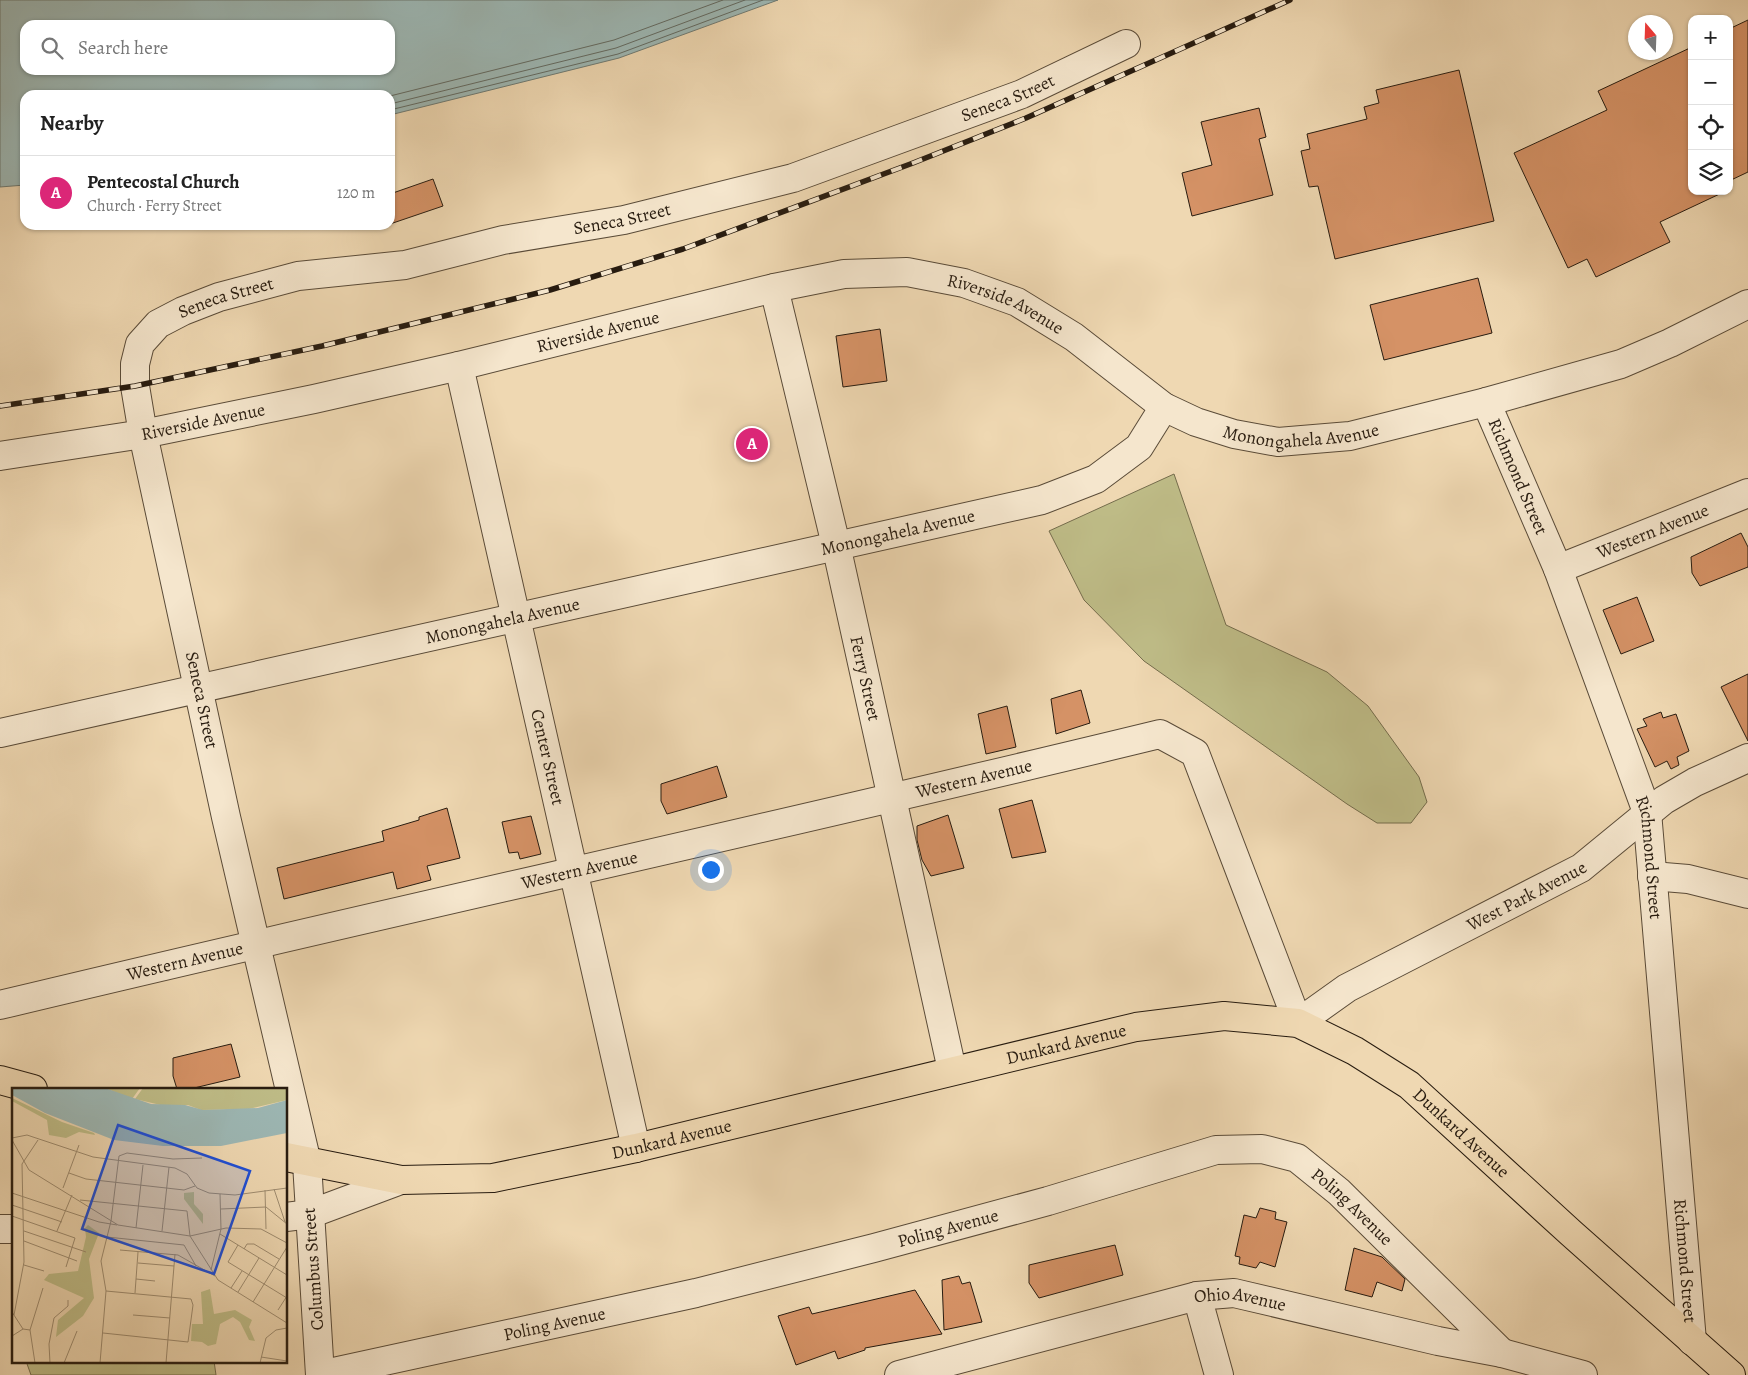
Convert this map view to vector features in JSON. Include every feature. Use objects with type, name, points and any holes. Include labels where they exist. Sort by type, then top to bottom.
[{"type":"main road","name":"Dunkard Avenue","points":[[296,1160],[400,1180],[493,1178],[636,1148],[1136,1027],[1224,1016],[1298,1023],[1355,1051],[1410,1084],[1731,1375]]},
{"type":"main road","points":[[0,1080],[29,1088]]},
{"type":"street","name":"Seneca Street","points":[[283,1088],[256,944],[143,434],[135,386],[134,364],[140,344],[158,324],[183,311],[219,297],[298,276],[405,265],[503,240],[624,220],[794,178],[1022,94],[1126,44]]},
{"type":"street","name":"Riverside Avenue","points":[[0,456],[143,434],[314,399],[460,366],[774,288],[844,274],[907,272],[964,283],[1016,302],[1074,337],[1164,407]]},
{"type":"street","name":"Ferry Street","points":[[774,288],[836,545],[952,1070]]},
{"type":"street","name":"Monongahela Avenue","points":[[0,733],[1042,500],[1096,479],[1139,447],[1164,407],[1196,422],[1234,434],[1278,442],[1350,436],[1486,402],[1621,364],[1670,343],[1748,304]]},
{"type":"street","name":"Center Street","points":[[460,366],[514,617],[576,871],[636,1148]]},
{"type":"street","name":"Richmond Street","points":[[1486,402],[1558,569],[1647,812],[1692,1341]]},
{"type":"street","name":"Western Avenue","points":[[1558,569],[1748,493]]},
{"type":"street","name":"Western Avenue","points":[[0,1005],[256,944],[893,799],[1160,734],[1195,753],[1298,1023]]},
{"type":"street","name":"West Park Avenue","points":[[1298,1023],[1347,988],[1581,868],[1647,812],[1694,782],[1748,758]]},
{"type":"street","points":[[1652,876],[1688,880],[1748,894]]},
{"type":"street","name":"Seneca Street","points":[[288,1117],[296,1160]]},
{"type":"street","name":"Poling Avenue","points":[[320,1375],[696,1293],[1030,1206],[1216,1150],[1252,1149],[1262,1149],[1297,1158],[1332,1186],[1421,1270],[1502,1353]]},
{"type":"street","name":"Columbus Street","points":[[296,1160],[298,1215],[320,1375]]},
{"type":"street","points":[[298,1215],[400,1180]]},
{"type":"street","name":"Ohio Avenue","points":[[899,1375],[1197,1296],[1234,1293],[1438,1341],[1502,1353],[1583,1375]]},
{"type":"street","points":[[1197,1296],[1219,1375]]},
{"type":"shaded area","points":[[1174,474],[1226,625],[1327,672],[1368,706],[1419,777],[1427,802],[1411,823],[1377,823],[1347,804],[1144,661],[1084,600],[1049,531]]},
{"type":"shaded area","points":[[26,1362],[214,1362],[216,1375],[31,1375]]},
{"type":"water","points":[[0,0],[778,0],[619,58],[395,114],[395,90],[20,90],[20,185],[0,187]]},
{"type":"building","points":[[1748,20],[1748,172],[1733,179],[1733,60],[1733,27]]},
{"type":"building","points":[[1688,49],[1688,195],[1717,195],[1660,222],[1670,242],[1596,277],[1587,259],[1568,268],[1514,153],[1607,110],[1598,91],[1664,60],[1673,60],[1673,56]]},
{"type":"building","points":[[1459,70],[1494,221],[1335,259],[1318,186],[1309,187],[1301,151],[1310,149],[1307,134],[1367,119],[1364,107],[1379,103],[1376,90]]},
{"type":"building","points":[[1259,108],[1266,137],[1259,139],[1273,195],[1192,216],[1182,173],[1212,165],[1201,122]]},
{"type":"building","points":[[433,179],[443,206],[395,222],[395,192]]},
{"type":"building","points":[[1478,278],[1492,333],[1384,360],[1370,305]]},
{"type":"building","points":[[880,329],[887,381],[843,387],[836,336]]},
{"type":"building","points":[[1741,533],[1748,547],[1748,567],[1700,586],[1692,573],[1691,557]]},
{"type":"building","points":[[1637,597],[1654,641],[1621,654],[1603,610]]},
{"type":"building","points":[[1748,674],[1748,741],[1721,687]]},
{"type":"building","points":[[1081,690],[1090,723],[1056,734],[1051,699]]},
{"type":"building","points":[[1007,706],[1016,747],[986,754],[978,714]]},
{"type":"building","points":[[1661,712],[1663,718],[1676,714],[1689,751],[1677,757],[1679,765],[1671,769],[1667,761],[1655,767],[1637,729],[1647,726],[1643,719]]},
{"type":"building","points":[[717,766],[727,797],[667,814],[661,801],[661,784]]},
{"type":"building","points":[[1032,800],[1046,852],[1012,858],[999,809]]},
{"type":"building","points":[[447,808],[460,858],[427,866],[431,880],[397,889],[393,872],[284,899],[277,868],[384,841],[382,831],[419,820],[419,817]]},
{"type":"building","points":[[948,815],[964,868],[931,876],[922,860],[917,840],[917,826]]},
{"type":"building","points":[[531,816],[541,854],[520,859],[518,852],[509,853],[502,822]]},
{"type":"building","points":[[231,1044],[240,1077],[194,1088],[177,1088],[173,1076],[173,1058]]},
{"type":"building","points":[[1260,1208],[1276,1212],[1275,1219],[1287,1222],[1275,1267],[1260,1262],[1256,1268],[1239,1264],[1240,1257],[1235,1256],[1244,1215],[1256,1218]]},
{"type":"building","points":[[1115,1245],[1123,1275],[1039,1298],[1029,1283],[1029,1265]]},
{"type":"building","points":[[1354,1248],[1382,1257],[1405,1279],[1402,1291],[1377,1282],[1372,1297],[1345,1290]]},
{"type":"building","points":[[959,1276],[962,1284],[970,1282],[982,1322],[944,1330],[942,1280]]},
{"type":"building","points":[[915,1290],[942,1334],[865,1348],[865,1350],[838,1359],[835,1351],[796,1365],[778,1316],[809,1307],[812,1314]]},
{"type":"railway","points":[[0,406],[135,386],[322,346],[550,290],[683,249],[913,163],[1026,118],[1290,0]]},
{"type":"place","name":"Pentecostal Church","points":[[752,444]]}]
